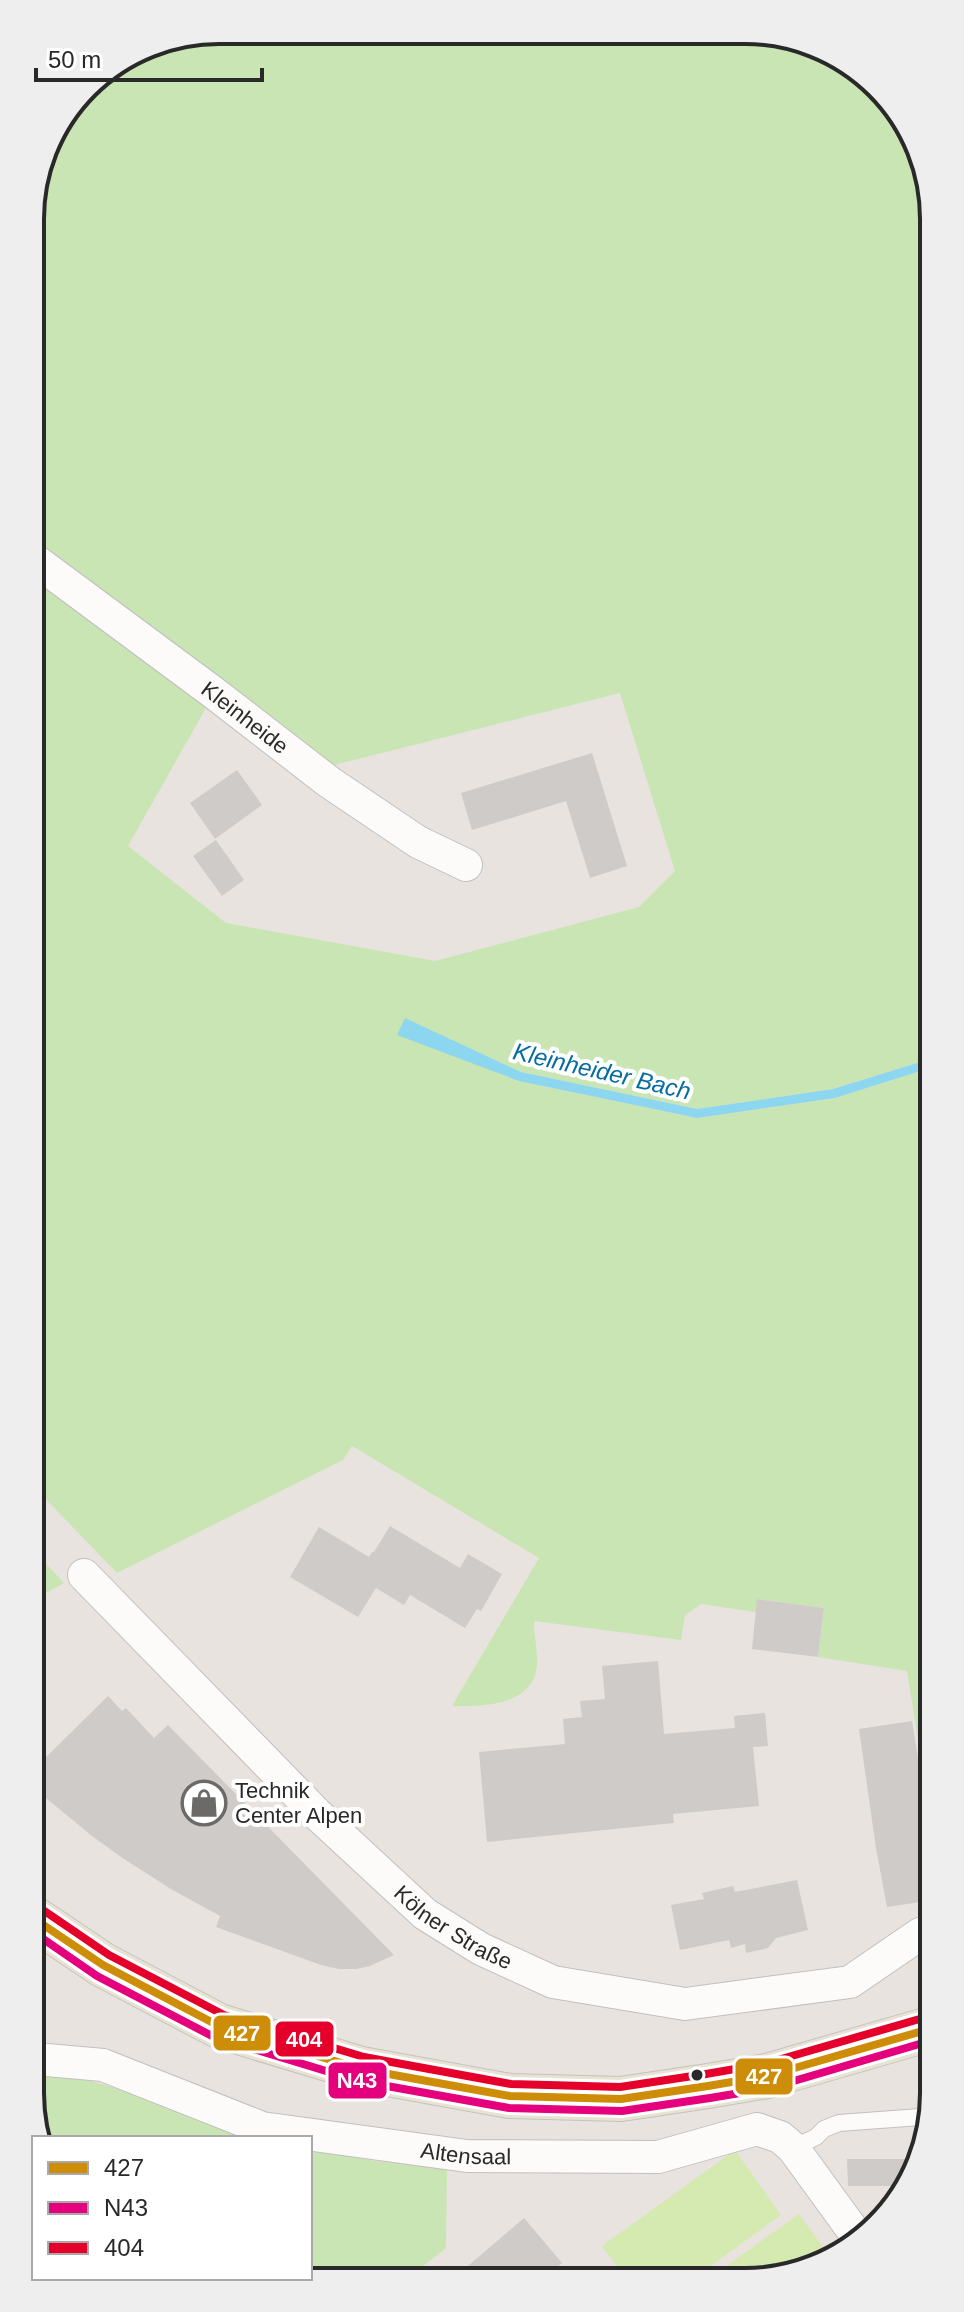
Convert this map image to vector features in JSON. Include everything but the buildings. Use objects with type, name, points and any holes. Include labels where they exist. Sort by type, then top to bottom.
[{"type":"main road","points":[[44,1925],[103,1965],[219,2026],[361,2069],[510,2096],[621,2099],[665,2093],[767,2076],[920,2032]]},
{"type":"street","name":"Kleinheide","points":[[44,567],[329,782],[418,842],[466,865]]},
{"type":"street","name":"Kölner Straße","points":[[84,1575],[317,1814],[425,1914],[481,1949],[553,1982],[685,2004],[850,1982],[920,1934]]},
{"type":"street","name":"Altensaal","points":[[44,2060],[103,2065],[262,2128],[467,2156],[658,2157],[757,2129],[780,2137],[793,2148],[853,2230]]},
{"type":"lane","points":[[793,2148],[839,2123],[919,2117]]},
{"type":"green space","points":[[208,44],[756,44],[812,57],[851,80],[869,95],[897,132],[907,152],[919,196],[920,1062],[833,1089],[697,1109],[521,1072],[405,1019],[519,1081],[697,1118],[835,1098],[920,1071],[920,1752],[907,1671],[818,1657],[824,1608],[758,1599],[756,1612],[701,1604],[685,1615],[681,1640],[534,1621],[537,1666],[526,1689],[516,1696],[491,1704],[452,1706],[539,1558],[352,1446],[343,1460],[117,1573],[44,1497],[44,585],[207,706],[128,846],[226,923],[435,961],[639,907],[675,871],[620,693],[334,765],[44,553],[44,208],[57,152],[87,104],[113,80],[152,57]]},
{"type":"green space","points":[[44,1562],[64,1583],[44,1594]]},
{"type":"green space","points":[[44,2072],[60,2073],[265,2136],[50,2136],[45,2116]]},
{"type":"green space","points":[[312,2148],[374,2161],[447,2168],[446,2248],[420,2268],[312,2268]]},
{"type":"green space","points":[[735,2150],[781,2215],[708,2268],[618,2268],[602,2246]]},
{"type":"green space","points":[[799,2214],[824,2249],[801,2259],[768,2267],[723,2268]]},
{"type":"water","points":[[405,1018],[521,1072],[697,1109],[833,1089],[920,1062],[920,1071],[835,1098],[697,1118],[519,1081],[397,1035]]},
{"type":"transit line","name":"404","points":[[44,1911],[109,1955],[224,2015],[364,2057],[511,2084],[620,2087],[706,2074],[764,2064],[920,2019]]},
{"type":"transit line","name":"427","points":[[44,1925],[103,1965],[219,2026],[361,2069],[510,2096],[621,2099],[708,2086],[767,2076],[920,2032]]},
{"type":"transit line","name":"N43","points":[[44,1940],[97,1976],[214,2037],[359,2081],[509,2108],[622,2111],[710,2098],[770,2088],[920,2044]]},
{"type":"place","name":"Technik Center Alpen","points":[[204,1803]]},
{"type":"water label","name":"Kleinheider Bach","points":[[602,1071]]}]
